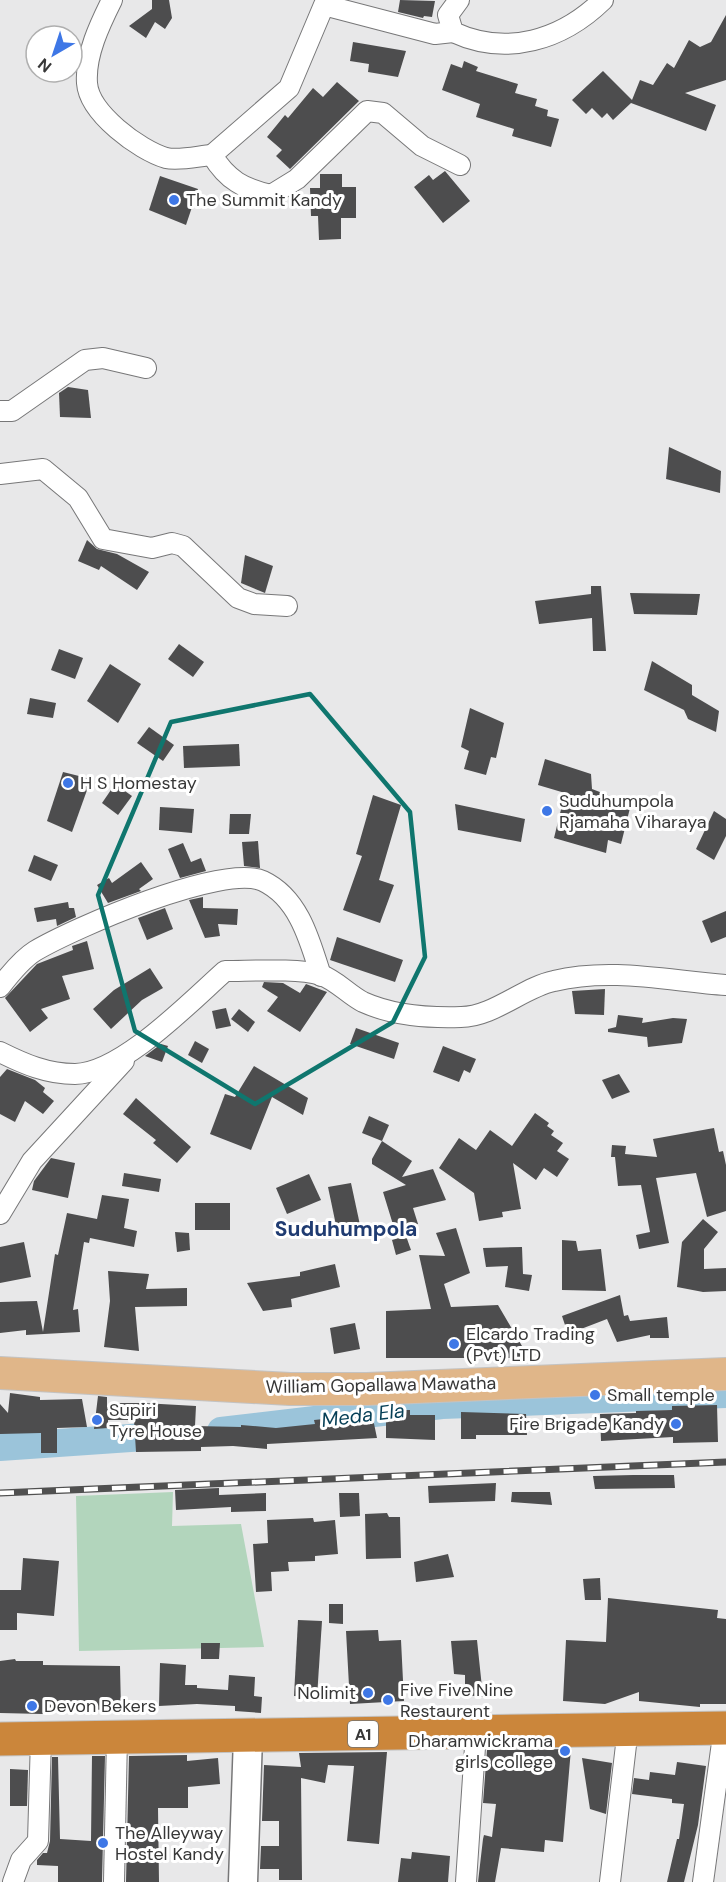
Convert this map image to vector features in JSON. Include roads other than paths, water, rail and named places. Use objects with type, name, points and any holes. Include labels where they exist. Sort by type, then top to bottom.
[{"type":"highway","name":"A1","points":[[0,1739],[725,1728]]},
{"type":"main road","name":"William Gopallawa Mawatha","points":[[0,1373],[290,1389],[367,1389],[726,1374]]},
{"type":"street","points":[[112,0],[89,59],[87,83],[92,102],[134,143],[168,158],[212,155],[290,88],[321,3],[435,34],[453,32],[475,42],[533,43],[584,18],[603,0]]},
{"type":"street","points":[[453,32],[448,15],[459,0]]},
{"type":"street","points":[[212,155],[223,173],[252,190],[271,195],[297,179],[367,111],[383,113],[422,146],[460,165]]},
{"type":"street","points":[[0,411],[12,411],[85,360],[103,358],[146,368]]},
{"type":"street","points":[[0,474],[43,469],[78,498],[103,538],[152,548],[172,543],[183,546],[238,598],[254,604],[287,606]]},
{"type":"street","points":[[0,987],[34,952],[104,920],[168,895],[196,885],[231,878],[262,881],[286,899],[306,928],[321,975]]},
{"type":"street","points":[[0,1052],[30,1068],[76,1074],[108,1067],[134,1049],[225,971],[272,971],[321,975],[363,1002],[404,1016],[465,1017],[506,1002],[552,981],[602,974],[652,976],[726,985]]},
{"type":"street","points":[[0,1214],[32,1161],[134,1049]]},
{"type":"street","points":[[610,1882],[628,1728]]},
{"type":"street","points":[[703,1882],[725,1728]]},
{"type":"street","points":[[466,1882],[476,1732]]},
{"type":"street","points":[[114,1882],[117,1737]]},
{"type":"street","points":[[243,1882],[248,1737]]},
{"type":"street","points":[[13,1882],[21,1860],[38,1841],[41,1738]]},
{"type":"waterway","name":"Meda Ela","points":[[221,1431],[442,1405],[726,1394]]},
{"type":"waterway","name":"Meda Ela","points":[[0,1447],[174,1435]]},
{"type":"railway","points":[[0,1493],[726,1462]]},
{"type":"place","name":"The Summit Kandy","points":[[174,200]]},
{"type":"place","name":"H S Homestay","points":[[68,783]]},
{"type":"place","name":"Suduhumpola Rjamaha Viharaya","points":[[547,811]]},
{"type":"place","name":"Elcardo Trading (Pvt) LTD","points":[[454,1344]]},
{"type":"place","name":"Small temple","points":[[595,1395]]},
{"type":"place","name":"Supiri Tyre House","points":[[97,1420]]},
{"type":"place","name":"Fire Brigade Kandy","points":[[676,1424]]},
{"type":"place","name":"Nolimit","points":[[368,1693]]},
{"type":"place","name":"Five Five Nine Restaurent","points":[[388,1700]]},
{"type":"place","name":"Devon Bekers","points":[[32,1706]]},
{"type":"place","name":"Dharamwickrama girls college","points":[[565,1751]]},
{"type":"place","name":"The Alleyway Hostel Kandy","points":[[103,1843]]},
{"type":"district","name":"Suduhumpola","points":[[346,1229]]}]
